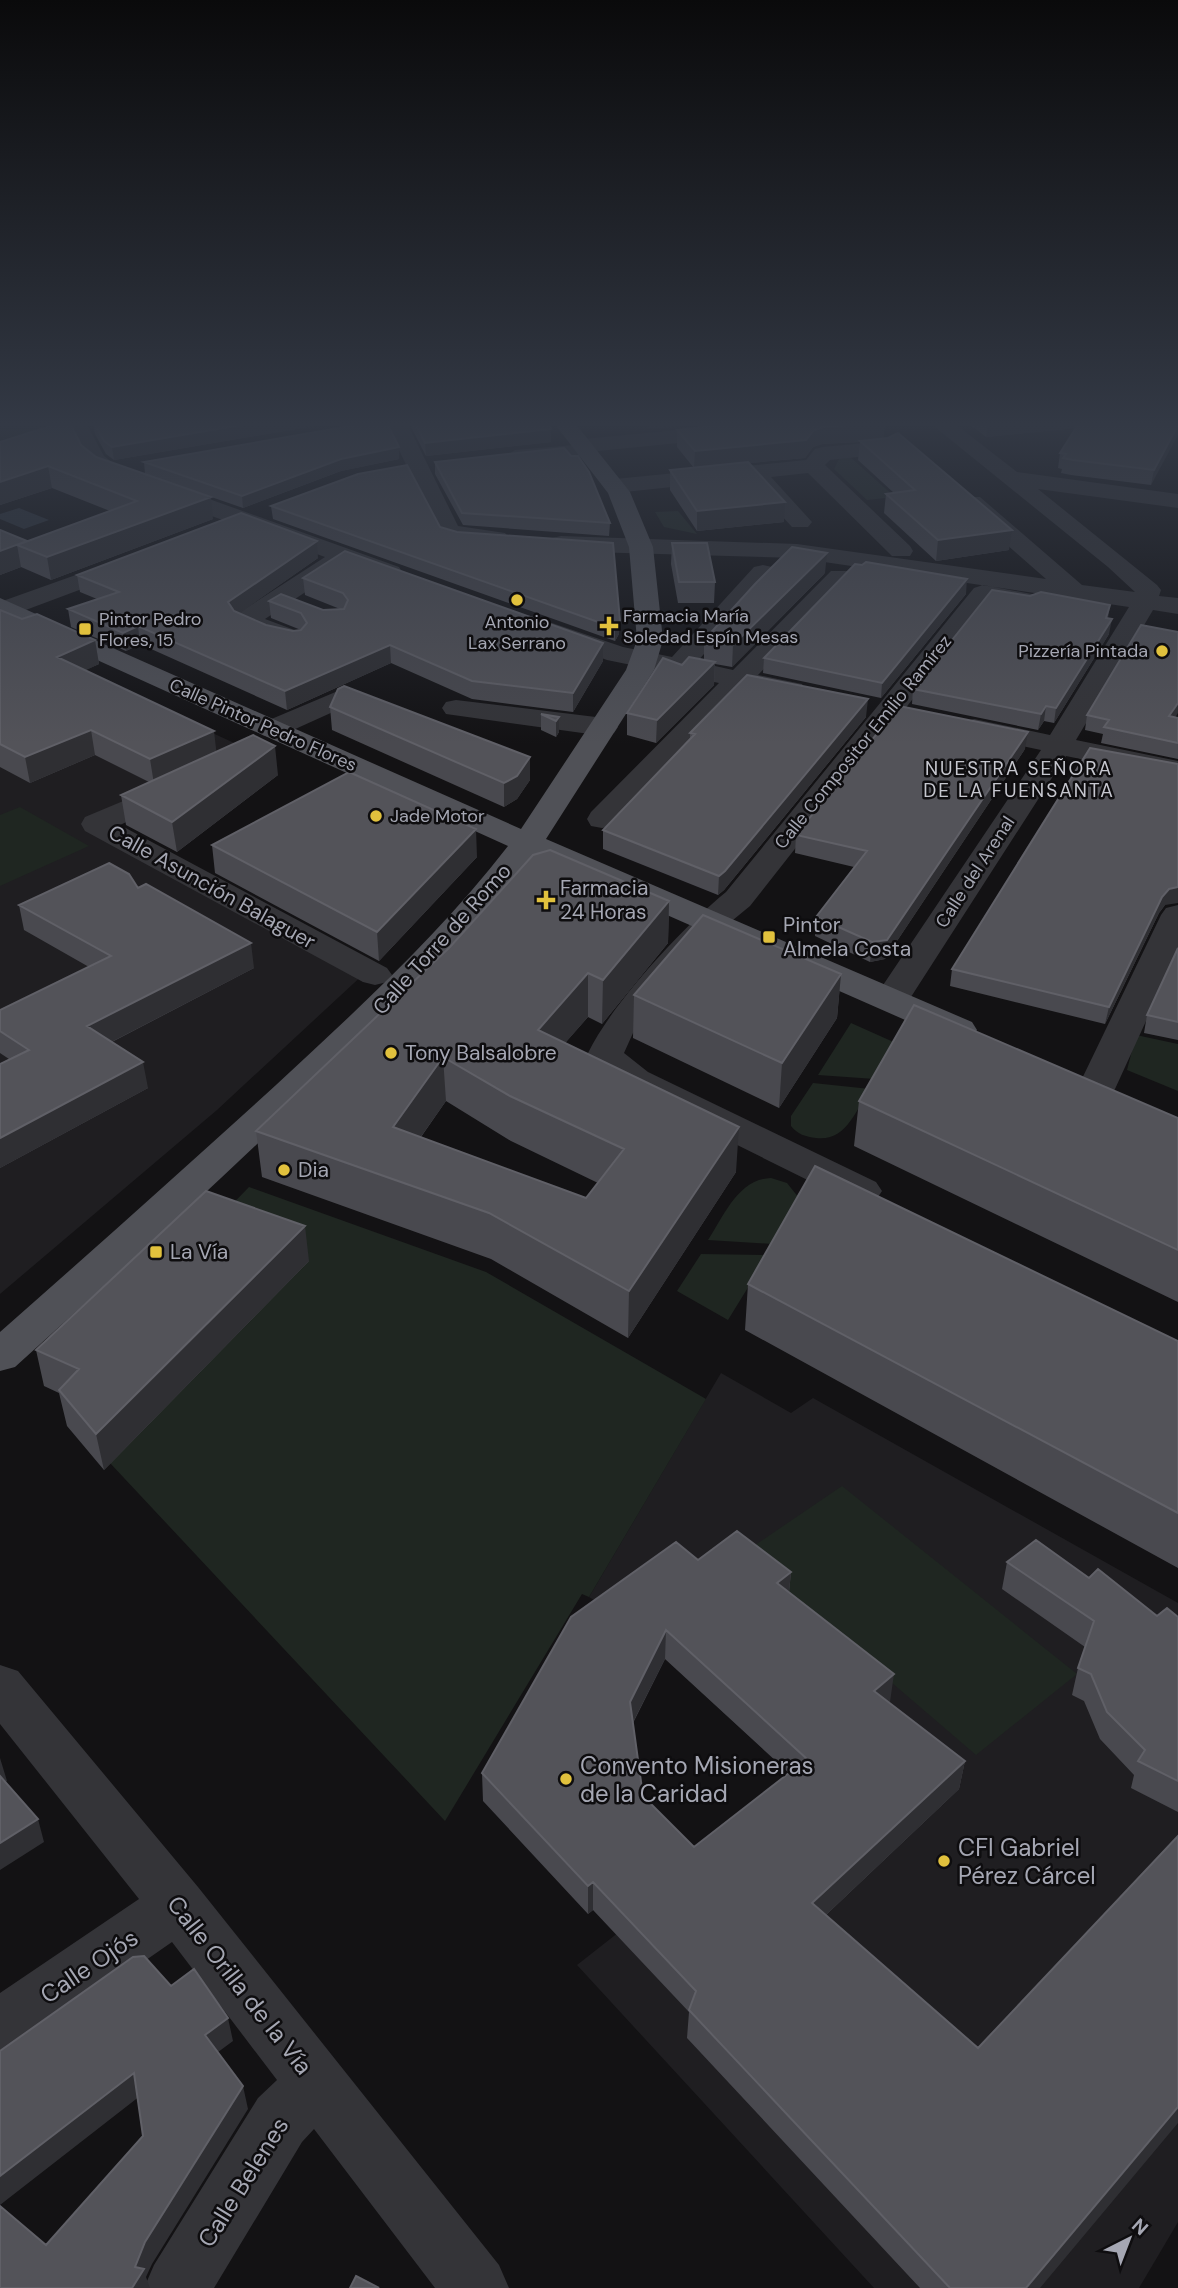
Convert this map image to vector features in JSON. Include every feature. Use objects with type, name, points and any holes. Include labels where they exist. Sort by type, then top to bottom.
[{"type":"main road","name":"Calle Torre de Romo","points":[[0,1356],[181,1194],[401,989],[493,887],[527,843],[604,727],[645,659],[650,640],[641,547],[634,530]]},
{"type":"main road","name":"Calle Pintor Pedro Flores","points":[[3,608],[527,843],[984,1040]]},
{"type":"main road","points":[[1084,1084],[1131,1104]]},
{"type":"street","points":[[206,534],[217,530]]},
{"type":"street","points":[[272,530],[408,579]]},
{"type":"street","points":[[448,530],[528,540],[641,547],[737,546],[797,551],[1002,580],[1060,578],[1094,572],[1178,606]]},
{"type":"street","points":[[882,530],[901,551]]},
{"type":"street","points":[[1004,530],[1060,578]]},
{"type":"street","points":[[1076,530],[1117,562],[1141,590]]},
{"type":"street","points":[[3,608],[155,553]]},
{"type":"street","points":[[293,639],[246,620],[344,555]]},
{"type":"street","points":[[1060,578],[1117,562]]},
{"type":"street","points":[[679,666],[763,572]]},
{"type":"street","points":[[602,819],[840,576]]},
{"type":"street","points":[[1141,590],[1178,585]]},
{"type":"street","name":"Calle del Arenal","points":[[891,1000],[1058,746],[1141,590]]},
{"type":"street","name":"Calle Compositor Emilio Ramírez","points":[[895,1207],[635,1080],[609,1062],[606,1053],[617,1030],[710,922],[738,898],[983,593],[1028,600]]},
{"type":"street","points":[[279,598],[312,610]]},
{"type":"street","points":[[525,621],[616,654],[822,696]]},
{"type":"street","points":[[272,729],[345,696]]},
{"type":"street","points":[[456,708],[604,727]]},
{"type":"street","points":[[952,723],[1178,770]]},
{"type":"street","name":"Calle Asunción Balaguer","points":[[197,779],[96,824],[374,975]]},
{"type":"street","points":[[1084,1084],[1178,915]]},
{"type":"street","name":"Calle Orilla de la Vía","points":[[0,1686],[178,1905],[476,2288]]},
{"type":"street","name":"Calle Ojós","points":[[0,2027],[178,1905]]},
{"type":"street","name":"Calle Belenes","points":[[177,2288],[279,2120],[317,2083]]},
{"type":"shaded area","points":[[677,530],[694,530],[697,534]]},
{"type":"shaded area","points":[[87,675],[245,748],[86,818],[367,971],[217,1110],[0,1294],[0,715]]},
{"type":"shaded area","points":[[20,807],[89,846],[0,886],[0,815]]},
{"type":"shaded area","points":[[851,1023],[898,1044],[875,1079],[818,1075]]},
{"type":"shaded area","points":[[1136,1035],[1178,1044],[1178,1091],[1127,1070]]},
{"type":"shaded area","points":[[813,1083],[870,1089],[843,1130],[826,1138],[816,1138],[802,1135],[791,1126],[791,1116]]},
{"type":"shaded area","points":[[771,1178],[787,1183],[799,1198],[773,1244],[708,1240],[726,1210],[741,1192],[759,1180]]},
{"type":"shaded area","points":[[249,1187],[486,1272],[706,1399],[589,1597],[582,1594],[445,1821],[110,1463],[308,1261],[212,1225]]},
{"type":"shaded area","points":[[701,1254],[768,1255],[728,1320],[677,1291]]},
{"type":"shaded area","name":"CFI Gabriel Pérez Cárcel","points":[[721,1373],[791,1413],[813,1398],[1178,1603],[1178,2222],[1139,2288],[874,2288],[577,1965],[804,1787],[617,1614],[589,1597]]},
{"type":"shaded area","points":[[842,1486],[1077,1674],[976,1755],[742,1554]]},
{"type":"building","points":[[0,530],[27,541],[0,551]]},
{"type":"building","points":[[59,530],[121,530],[47,557],[17,545]]},
{"type":"building","points":[[197,530],[287,530],[317,541],[228,602],[234,611],[266,625],[293,631],[301,630],[307,623],[301,613],[269,601],[281,594],[323,610],[344,609],[348,600],[343,593],[303,578],[345,551],[603,643],[573,693],[472,681],[390,645],[285,691],[138,626],[123,633],[68,609],[119,592],[77,575]]},
{"type":"building","points":[[338,530],[449,530],[613,543],[620,621],[615,628]]},
{"type":"building","points":[[926,530],[1012,530],[938,540]]},
{"type":"building","points":[[672,543],[707,543],[715,582],[679,582]]},
{"type":"building","points":[[792,547],[827,553],[733,645],[704,640],[755,584]]},
{"type":"building","points":[[866,562],[967,579],[882,683],[764,658],[855,564],[862,565]]},
{"type":"building","points":[[992,590],[1030,596],[1041,592],[1110,605],[1106,618],[1112,619],[1056,708],[1046,706],[1041,714],[913,689]]},
{"type":"building","points":[[0,610],[22,619],[37,614],[95,640],[57,657],[214,731],[150,759],[91,730],[25,757],[0,744]]},
{"type":"building","points":[[1141,625],[1178,632],[1178,703],[1169,716],[1178,718],[1178,743],[1104,727],[1109,720],[1087,715]]},
{"type":"building","points":[[689,657],[715,662],[657,720],[627,713],[663,658],[682,665]]},
{"type":"building","points":[[747,675],[868,699],[719,876],[603,830],[695,734],[690,733]]},
{"type":"building","points":[[344,686],[530,757],[517,776],[504,783],[330,707],[338,689]]},
{"type":"building","points":[[899,706],[1028,732],[887,940],[872,942],[816,917],[867,851],[796,835]]},
{"type":"building","points":[[541,714],[559,717],[556,721]]},
{"type":"building","points":[[253,735],[275,746],[172,822],[121,795]]},
{"type":"building","points":[[1090,748],[1178,764],[1178,887],[1169,889],[1162,897],[1109,1007],[952,969]]},
{"type":"building","points":[[349,772],[476,829],[377,932],[212,845]]},
{"type":"building","points":[[550,850],[669,901],[603,980],[588,973],[538,1030],[739,1127],[629,1291],[489,1213],[256,1131],[450,947],[533,855]],"holes":[[[443,1057],[510,1096],[624,1149],[586,1198],[393,1127]]]},
{"type":"building","points":[[109,863],[129,874],[138,888],[146,884],[251,943],[87,1026],[143,1062],[0,1138],[0,1064],[29,1050],[0,1031],[0,1010],[111,956],[19,905]]},
{"type":"building","points":[[703,915],[841,974],[782,1063],[634,995]]},
{"type":"building","points":[[1178,948],[1178,1022],[1147,1015]]},
{"type":"building","points":[[914,1005],[1178,1118],[1178,1250],[859,1101]]},
{"type":"building","points":[[815,1166],[1178,1341],[1178,1513],[748,1284]]},
{"type":"building","points":[[206,1191],[305,1226],[96,1434],[59,1390],[79,1369],[36,1350]]},
{"type":"building","points":[[737,1531],[791,1572],[777,1583],[894,1674],[874,1691],[965,1761],[812,1903],[978,2048],[1178,1836],[1178,2107],[1026,2288],[950,2288],[689,2010],[696,1991],[593,1882],[588,1886],[482,1773],[571,1617],[676,1542],[698,1560]],"holes":[[[666,1630],[807,1759],[694,1847],[643,1796],[630,1702]]]},
{"type":"building","points":[[1036,1540],[1089,1578],[1098,1569],[1157,1616],[1167,1608],[1178,1617],[1178,1781],[1138,1761],[1145,1750],[1107,1712],[1091,1674],[1078,1668],[1094,1621],[1007,1562]]},
{"type":"building","points":[[0,1776],[38,1819],[0,1843]]},
{"type":"building","points":[[144,1956],[171,1986],[194,1969],[228,2018],[205,2035],[243,2086],[145,2242],[135,2267],[144,2269],[132,2288],[0,2288],[0,2206],[46,2245],[143,2136],[134,2073],[0,2176],[0,2051],[133,1957]]},
{"type":"building","points":[[356,2276],[379,2288],[350,2288]]},
{"type":"place","name":"Antonio Lax Serrano","points":[[517,600]]},
{"type":"place","name":"Farmacia María Soledad Espín Mesas","points":[[609,626]]},
{"type":"place","name":"Pintor Pedro Flores, 15","points":[[85,629]]},
{"type":"place","name":"Pizzería Pintada","points":[[1162,651]]},
{"type":"place","name":"Jade Motor","points":[[376,816]]},
{"type":"place","name":"Farmacia 24 Horas","points":[[546,900]]},
{"type":"place","name":"Pintor Almela Costa","points":[[769,937]]},
{"type":"place","name":"Tony Balsalobre","points":[[391,1053]]},
{"type":"place","name":"Dia","points":[[284,1170]]},
{"type":"place","name":"La Vía","points":[[156,1252]]},
{"type":"place","name":"Convento Misioneras de la Caridad","points":[[566,1779]]},
{"type":"place","name":"CFI Gabriel Pérez Cárcel","points":[[944,1861]]},
{"type":"district","name":"NUESTRA SEÑORA DE LA FUENSANTA","points":[[1019,779]]}]
